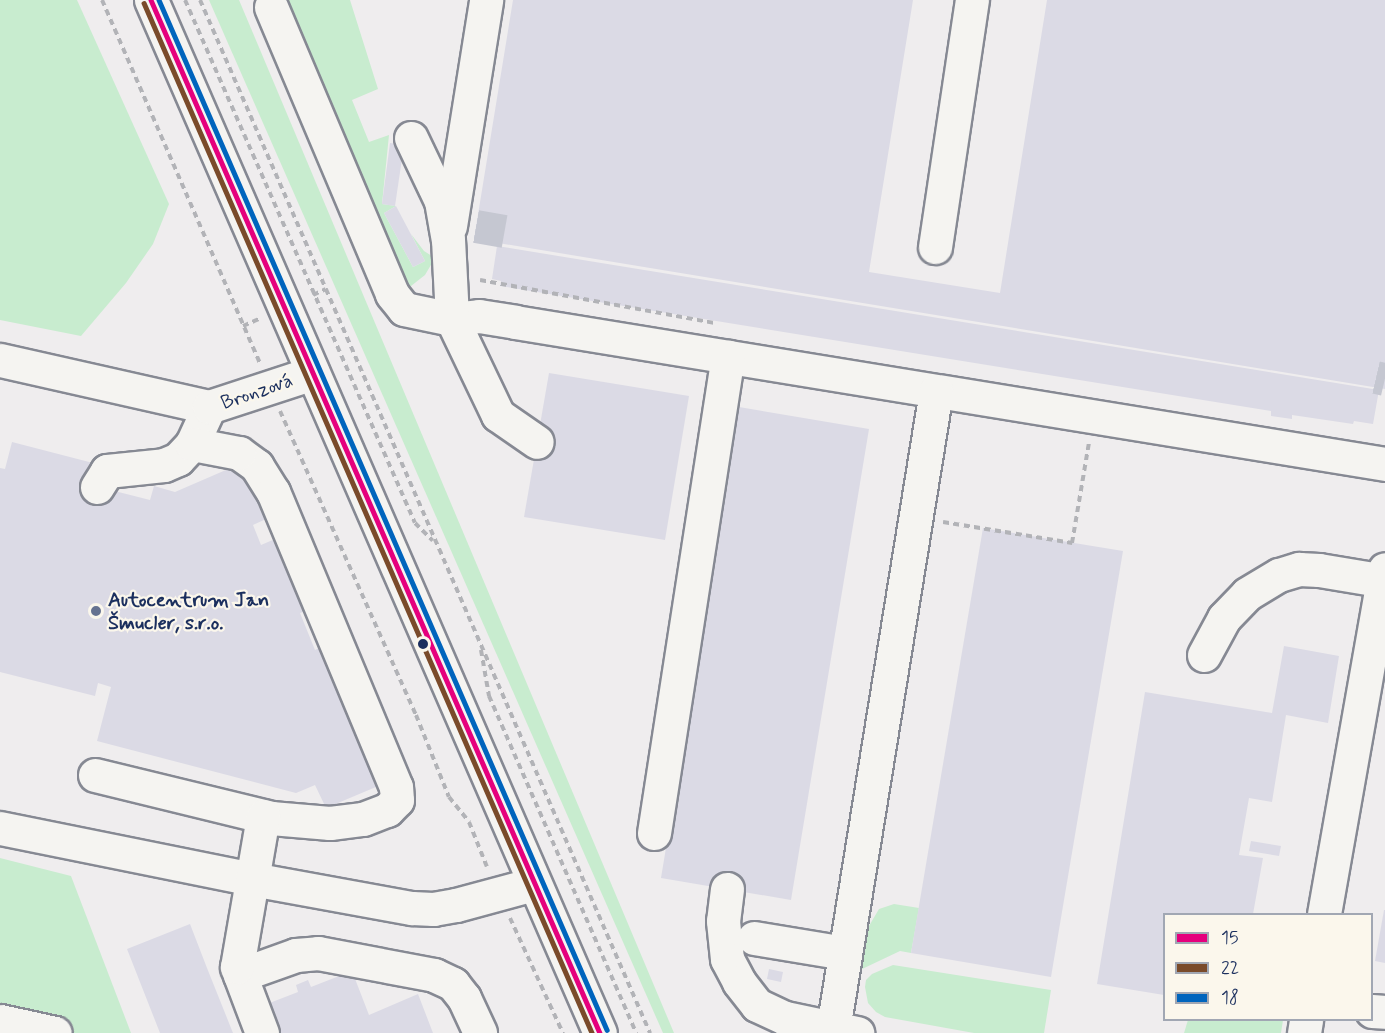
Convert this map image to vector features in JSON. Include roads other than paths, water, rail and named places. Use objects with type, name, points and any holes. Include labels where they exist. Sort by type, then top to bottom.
[{"type":"street","points":[[151,0],[600,1033]]},
{"type":"street","points":[[486,0],[459,224],[452,320],[498,415],[537,442]]},
{"type":"street","points":[[935,248],[972,0]]},
{"type":"street","points":[[271,7],[392,294],[404,309],[452,320],[479,316],[1385,464]]},
{"type":"street","points":[[411,138],[441,201],[459,224]]},
{"type":"street","points":[[654,833],[728,357]]},
{"type":"street","points":[[0,360],[209,407]]},
{"type":"street","name":"Bronzová","points":[[97,487],[107,471],[164,465],[178,459],[192,444],[209,407],[313,373]]},
{"type":"street","points":[[727,889],[723,921],[727,959],[739,982],[757,1005],[785,1018],[836,1030],[845,952],[936,391]]},
{"type":"street","points":[[95,775],[263,816],[330,823],[363,819],[387,810],[397,800],[396,787],[273,492],[257,466],[239,453],[192,444]]},
{"type":"street","points":[[1204,655],[1224,618],[1247,594],[1279,575],[1299,569],[1384,577],[1324,913]]},
{"type":"street","points":[[262,1033],[237,967],[263,816]]},
{"type":"street","points":[[0,828],[252,879],[412,908],[433,909],[534,884]]},
{"type":"street","points":[[754,938],[845,952]]},
{"type":"street","points":[[240,975],[296,955],[318,953],[434,975],[453,984],[464,998],[480,1033]]},
{"type":"street","points":[[0,1021],[55,1033]]},
{"type":"tunnel","points":[[476,226],[505,231]]},
{"type":"tunnel","points":[[1376,377],[1385,379]]},
{"type":"place","name":"Autocentrum Jan Šmucler, s.r.o.","points":[[96,611]]}]
